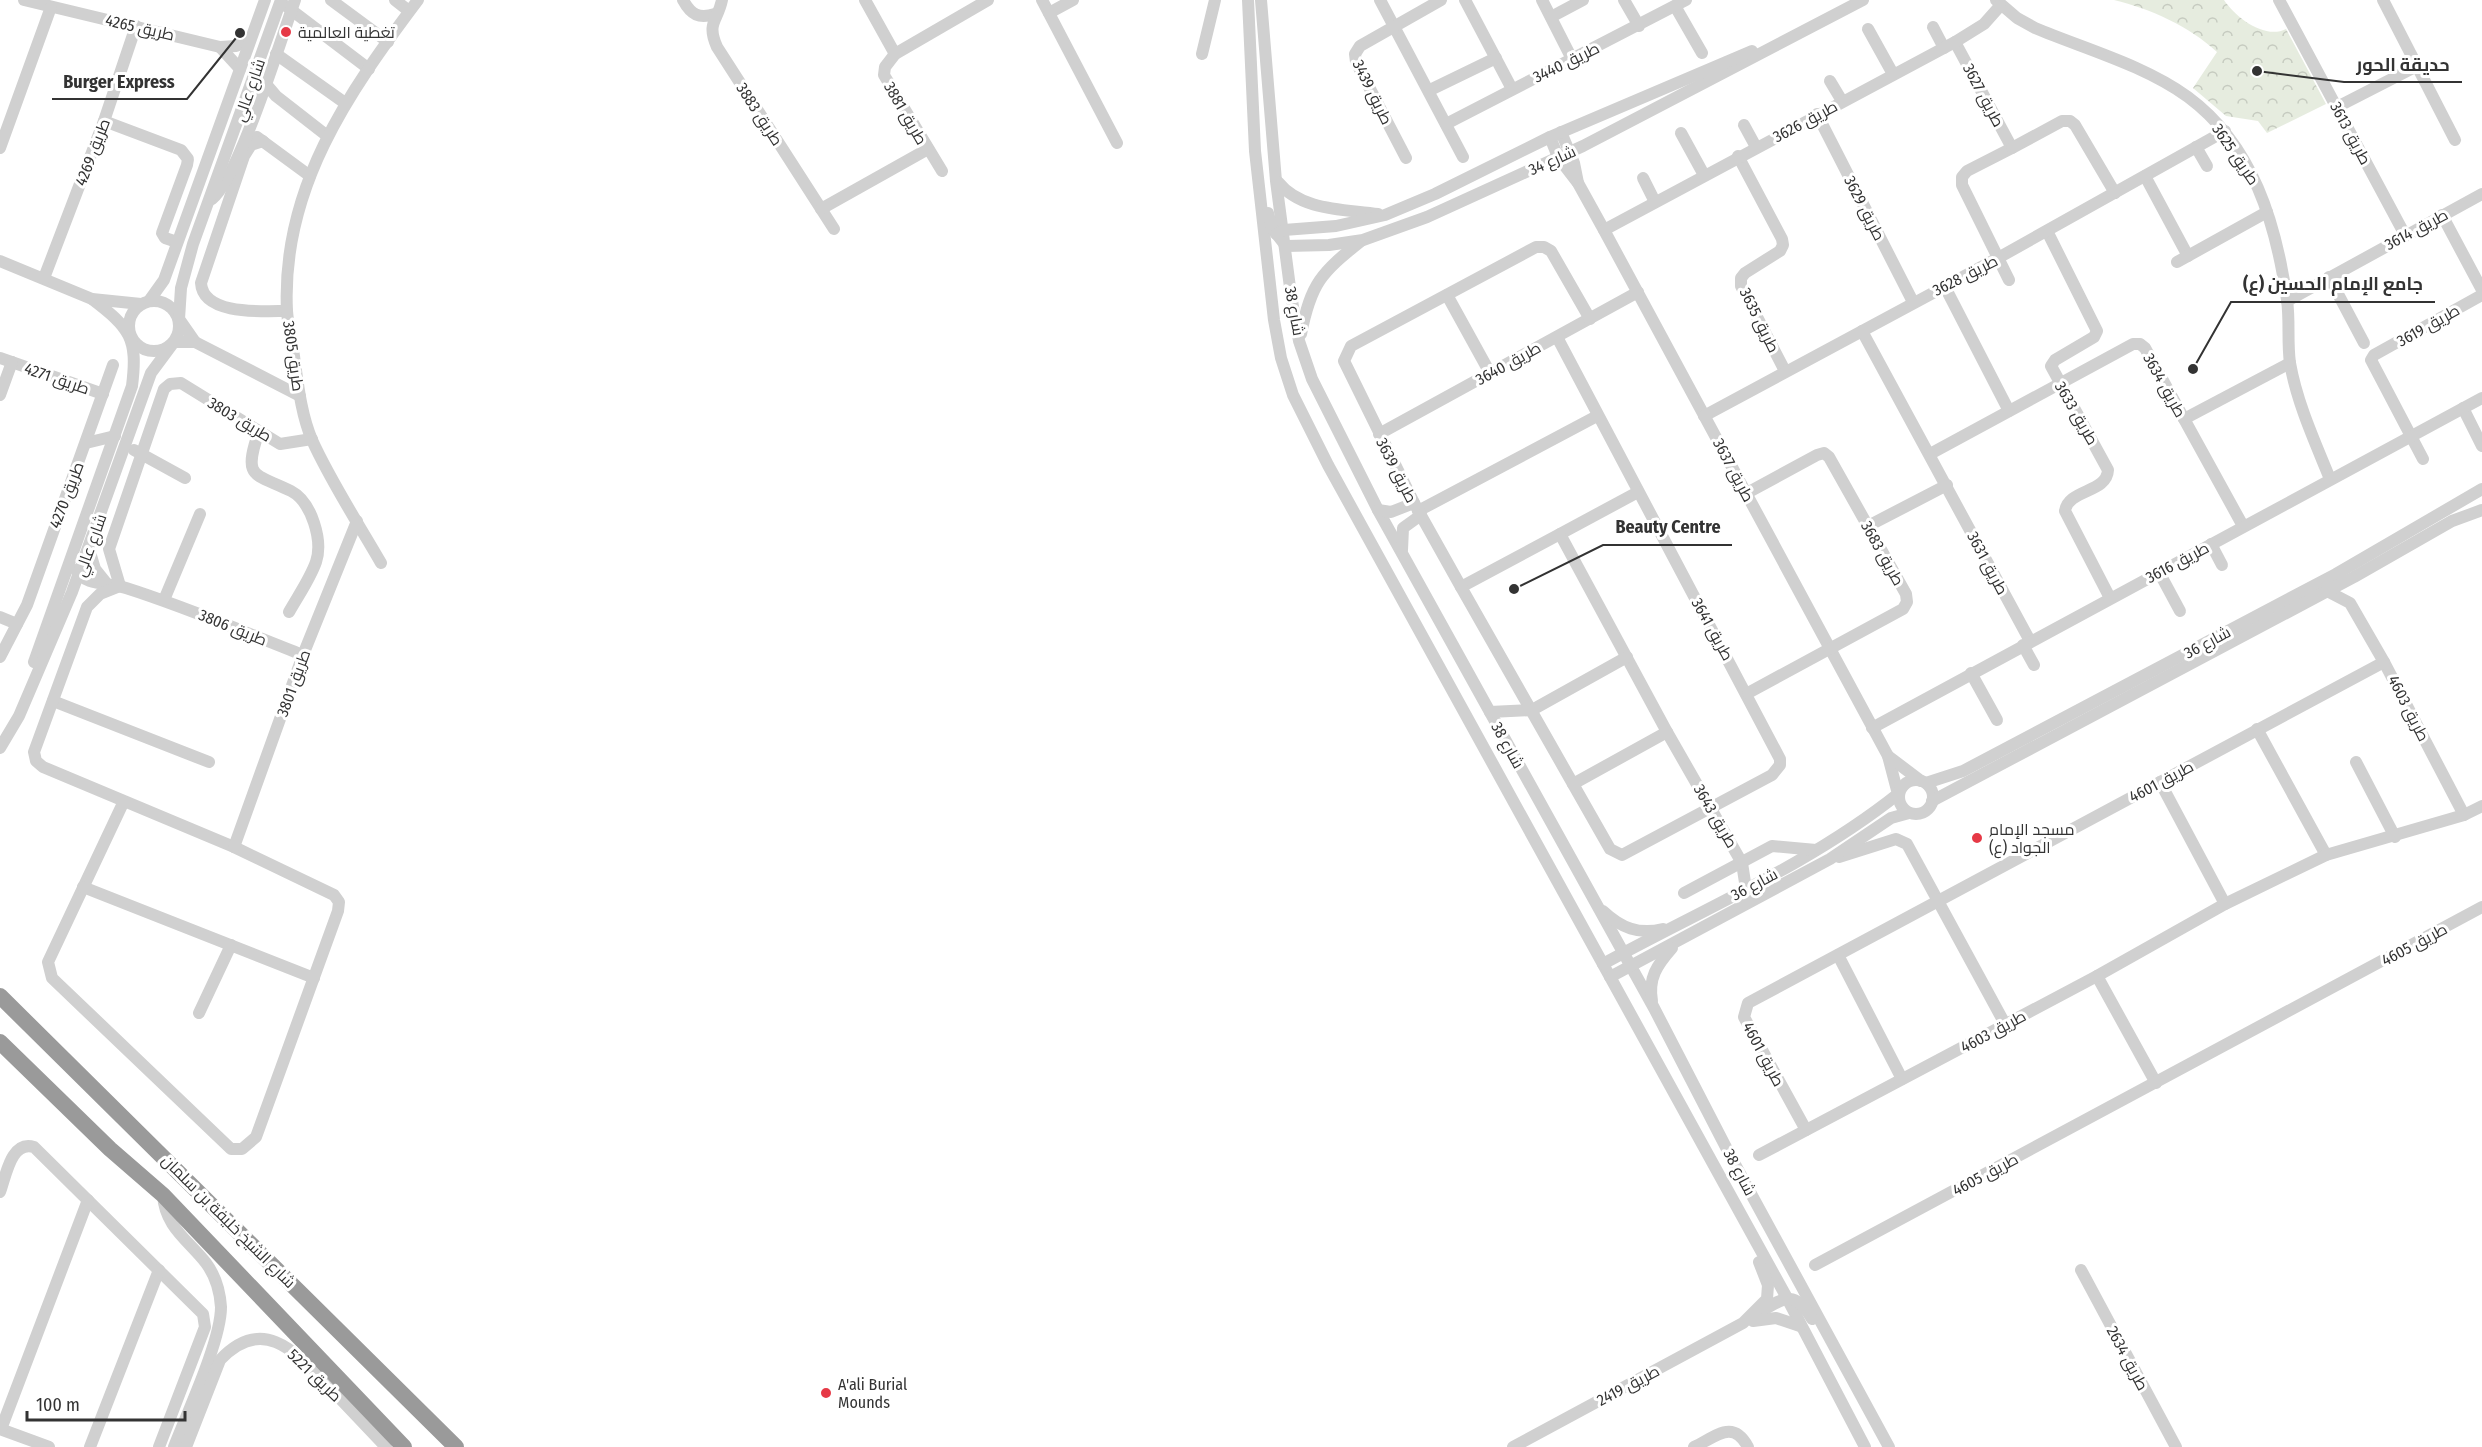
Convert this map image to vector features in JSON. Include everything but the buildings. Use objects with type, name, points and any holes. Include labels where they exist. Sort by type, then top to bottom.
[{"type":"highway","name":"شارع الشيخ خليفة بن سلمان","points":[[0,996],[456,1447]]},
{"type":"highway","name":"شارع الشيخ خليفة بن سلمان","points":[[0,1042],[110,1149],[163,1195],[404,1447]]},
{"type":"street","name":"طريق 4265","points":[[24,0],[220,47]]},
{"type":"street","name":"شارع عالي","points":[[145,302],[164,280],[265,0]]},
{"type":"street","points":[[331,0],[388,42]]},
{"type":"street","points":[[395,0],[410,11]]},
{"type":"street","name":"طريق 3805","points":[[381,563],[312,439],[300,396],[287,311],[294,230],[310,176],[326,135],[345,103],[418,0]]},
{"type":"street","points":[[683,0],[694,15],[701,17],[715,14]]},
{"type":"street","name":"طريق 3883","points":[[722,0],[715,14],[712,28],[717,47],[834,229]]},
{"type":"street","points":[[865,0],[895,54]]},
{"type":"street","name":"طريق 3881","points":[[942,171],[884,75],[885,67],[895,54],[988,0]]},
{"type":"street","points":[[1042,0],[1117,143]]},
{"type":"street","points":[[1049,13],[1073,0]]},
{"type":"street","points":[[1202,54],[1215,0]]},
{"type":"street","name":"شارع 38","points":[[1248,0],[1255,151],[1266,250],[1281,358],[1301,414],[1787,1298],[1865,1447]]},
{"type":"street","points":[[1262,0],[1280,232],[1266,250]]},
{"type":"street","points":[[1380,0],[1430,90],[1463,157]]},
{"type":"street","name":"طريق 3439","points":[[1406,158],[1354,54],[1360,46],[1441,0]]},
{"type":"street","points":[[1465,0],[1512,89]]},
{"type":"street","points":[[1542,0],[1572,59]]},
{"type":"street","points":[[1551,17],[1583,0]]},
{"type":"street","points":[[1624,0],[1639,26]]},
{"type":"street","name":"شارع 34","points":[[1286,246],[1329,245],[1363,240],[1427,217],[1563,155],[1862,0]]},
{"type":"street","name":"طريق 3613","points":[[2278,0],[2405,235]]},
{"type":"street","points":[[2383,0],[2455,140]]},
{"type":"street","points":[[280,1],[293,5],[369,69]]},
{"type":"street","name":"شارع عالي","points":[[179,319],[181,288],[187,266],[280,1]]},
{"type":"street","points":[[1680,3],[1701,53]]},
{"type":"street","name":"طريق 3440","points":[[1446,124],[1680,3]]},
{"type":"street","name":"طريق 3626","points":[[1604,230],[1738,156],[1955,42],[1984,24],[1998,3]]},
{"type":"street","name":"طريق 3625","points":[[1998,3],[2035,28],[2164,82],[2188,97],[2224,131],[2257,180],[2267,212],[2287,300],[2290,363],[2306,419],[2331,479]]},
{"type":"street","points":[[210,201],[224,187],[293,5]]},
{"type":"street","points":[[0,148],[51,7]]},
{"type":"street","name":"شارع 34","points":[[1280,232],[1336,226],[1385,215],[1435,194],[1555,135],[1680,80],[1818,24]]},
{"type":"street","name":"طريق 4269","points":[[44,278],[104,121],[136,26]]},
{"type":"street","points":[[1933,27],[1944,48]]},
{"type":"street","points":[[1868,29],[1893,74]]},
{"type":"street","points":[[220,47],[236,46],[250,40]]},
{"type":"street","name":"طريق 3627","points":[[1955,42],[2012,148]]},
{"type":"street","points":[[220,47],[240,69]]},
{"type":"street","points":[[276,54],[345,103]]},
{"type":"street","points":[[1430,90],[1496,58]]},
{"type":"street","points":[[2337,107],[2417,66]]},
{"type":"street","points":[[1830,81],[1842,101]]},
{"type":"street","points":[[265,83],[276,96],[326,135]]},
{"type":"street","points":[[259,99],[276,96]]},
{"type":"street","name":"طريق 3629","points":[[1817,114],[1913,302]]},
{"type":"street","points":[[104,121],[181,150],[186,155],[187,165],[162,233],[165,238],[177,242]]},
{"type":"street","points":[[2009,280],[1962,185],[1962,177],[1967,171],[2062,121],[2070,121],[2076,125],[2115,193]]},
{"type":"street","points":[[1744,125],[1756,147]]},
{"type":"street","name":"طريق 3628","points":[[1704,416],[1998,258],[2224,131]]},
{"type":"street","points":[[1682,133],[1704,175]]},
{"type":"street","name":"طريق 3637","points":[[1555,135],[1578,183],[1888,756],[1899,794]]},
{"type":"street","points":[[244,138],[256,137],[263,141],[310,176]]},
{"type":"street","points":[[263,141],[251,145],[244,156],[201,283],[201,290],[206,297],[217,304],[245,310],[287,311]]},
{"type":"street","points":[[2196,147],[2207,166]]},
{"type":"street","points":[[821,209],[928,149]]},
{"type":"street","points":[[1255,151],[1262,164],[1269,219],[1280,232],[1286,246]]},
{"type":"street","name":"طريق 3635","points":[[1738,156],[1782,239],[1783,245],[1780,251],[1745,273],[1741,286],[1785,371]]},
{"type":"street","points":[[2145,176],[2183,259],[2267,212]]},
{"type":"street","points":[[1643,178],[1655,202]]},
{"type":"street","points":[[1276,180],[1287,194],[1298,200],[1339,210],[1385,215]]},
{"type":"street","name":"طريق 3614","points":[[2287,300],[2482,194]]},
{"type":"street","points":[[2442,215],[2482,290]]},
{"type":"street","name":"طريق 3633","points":[[2047,231],[2097,331],[2094,337],[2052,362],[2052,370],[2108,470],[2103,482],[2071,499],[2065,511],[2110,598]]},
{"type":"street","points":[[1299,341],[1307,303],[1316,283],[1339,258],[1363,240]]},
{"type":"street","name":"شارع 38","points":[[1286,246],[1299,341],[1328,415],[1402,554],[1654,1008],[1731,1157],[1889,1447]]},
{"type":"street","name":"طريق 3639","points":[[1590,319],[1554,255],[1544,247],[1536,247],[1347,350],[1345,367],[1418,510],[1597,416]]},
{"type":"street","points":[[0,261],[92,299],[112,314],[132,339],[145,350],[161,350],[174,342],[178,335],[179,319]]},
{"type":"street","points":[[2329,277],[2364,343]]},
{"type":"street","points":[[1944,285],[2009,411]]},
{"type":"street","name":"طريق 3640","points":[[1379,434],[1638,292]]},
{"type":"street","points":[[1448,295],[1490,373]]},
{"type":"street","name":"طريق 3619","points":[[2411,436],[2373,366],[2374,355],[2482,295]]},
{"type":"street","points":[[92,299],[164,302],[176,312],[195,342]]},
{"type":"street","points":[[132,339],[129,324],[135,309],[145,302]]},
{"type":"street","name":"طريق 3631","points":[[1862,331],[1947,485],[2026,643],[2034,665]]},
{"type":"street","name":"طريق 3641","points":[[1557,337],[1597,416],[1748,693],[1780,759],[1780,765],[1772,775],[1626,853],[1617,854],[1610,849],[1573,783]]},
{"type":"street","name":"شارع عالي","points":[[0,736],[32,669],[132,386],[135,364],[132,339]]},
{"type":"street","points":[[174,342],[195,342],[300,396]]},
{"type":"street","name":"شارع عالي","points":[[0,748],[19,716],[79,575],[151,373],[174,342]]},
{"type":"street","name":"طريق 3634","points":[[1930,454],[2133,344],[2140,344],[2145,348],[2243,526]]},
{"type":"street","name":"طريق 4271","points":[[0,395],[6,360],[103,394]]},
{"type":"street","points":[[2184,419],[2290,363]]},
{"type":"street","name":"طريق 4270","points":[[0,657],[27,604],[113,365]]},
{"type":"street","name":"طريق 3803","points":[[140,453],[160,397],[170,384],[181,383],[259,431],[287,445],[312,439]]},
{"type":"street","name":"طريق 3616","points":[[1872,728],[2482,398]]},
{"type":"street","points":[[2463,408],[2482,446]]},
{"type":"street","points":[[259,431],[252,457],[253,468],[258,476],[267,482],[292,492],[300,499],[316,529],[316,561],[290,612]]},
{"type":"street","points":[[86,442],[115,436]]},
{"type":"street","points":[[2411,436],[2423,459]]},
{"type":"street","points":[[125,445],[185,478]]},
{"type":"street","points":[[113,585],[109,549],[140,453]]},
{"type":"street","name":"طريق 3683","points":[[1747,493],[1824,453],[1829,457],[1906,594],[1907,602],[1903,609],[1748,693]]},
{"type":"street","points":[[1868,526],[1947,485]]},
{"type":"street","points":[[2482,490],[2482,505]]},
{"type":"street","name":"شارع 36","points":[[1923,782],[1963,771],[2336,574],[2482,490]]},
{"type":"street","points":[[1461,586],[1638,492]]},
{"type":"street","points":[[1378,510],[1391,512],[1418,510]]},
{"type":"street","points":[[1402,554],[1403,528],[1418,510]]},
{"type":"street","points":[[1418,510],[1573,783],[1667,732]]},
{"type":"street","name":"شارع 36","points":[[1932,801],[2354,577],[2452,521],[2482,510]]},
{"type":"street","points":[[164,600],[200,514]]},
{"type":"street","name":"طريق 3801","points":[[234,847],[303,655],[357,521]]},
{"type":"street","name":"طريق 3643","points":[[1560,534],[1667,732],[1742,863],[1777,845],[1817,850]]},
{"type":"street","points":[[2211,544],[2222,565]]},
{"type":"street","points":[[89,548],[92,564],[113,585]]},
{"type":"street","points":[[71,561],[79,575]]},
{"type":"street","points":[[2159,572],[2180,611]]},
{"type":"street","name":"طريق 3806","points":[[79,575],[88,582],[113,585],[164,600],[303,655]]},
{"type":"street","points":[[2327,591],[2350,603],[2354,577]]},
{"type":"street","points":[[113,585],[87,607],[34,752],[36,761],[43,767],[234,847],[334,895],[339,902],[338,911],[256,1137],[242,1149],[231,1149],[51,978],[48,962],[124,801]]},
{"type":"street","name":"طريق 4603","points":[[2350,603],[2384,662],[2464,815]]},
{"type":"street","points":[[0,617],[17,624]]},
{"type":"street","points":[[1490,712],[1532,710],[1627,657]]},
{"type":"street","name":"طريق 4601","points":[[1806,1130],[1746,1022],[1744,1012],[1753,1000],[2384,662]]},
{"type":"street","points":[[1971,674],[1997,720]]},
{"type":"street","points":[[52,701],[209,762]]},
{"type":"street","points":[[2257,729],[2326,855]]},
{"type":"street","name":"طريق 3637","points":[[1888,756],[1923,782]]},
{"type":"street","points":[[2356,762],[2395,837]]},
{"type":"street","points":[[1923,782],[1932,791],[1932,801],[1920,813],[1909,813],[1900,805],[1899,794],[1904,784],[1923,782]]},
{"type":"street","points":[[2160,782],[2225,904]]},
{"type":"street","name":"شارع 36","points":[[1603,964],[1817,850],[1870,816],[1899,794]]},
{"type":"street","name":"طريق 4603","points":[[1759,1155],[2097,976],[2225,904],[2326,855],[2395,837],[2464,815],[2482,806]]},
{"type":"street","name":"شارع 36","points":[[1610,976],[1830,859],[1885,822],[1909,813]]},
{"type":"street","points":[[1830,859],[1900,839],[1907,844],[2005,1024]]},
{"type":"street","points":[[1684,892],[1742,863],[1746,889]]},
{"type":"street","points":[[83,887],[314,978]]},
{"type":"street","points":[[1596,904],[1613,921],[1634,931],[1652,932],[1676,926]]},
{"type":"street","name":"طريق 4605","points":[[1815,1265],[2482,907]]},
{"type":"street","points":[[1654,1008],[1650,988],[1655,968],[1682,939]]},
{"type":"street","points":[[199,1013],[231,945]]},
{"type":"street","points":[[1838,955],[1902,1079]]},
{"type":"street","points":[[2097,976],[2156,1083]]},
{"type":"street","points":[[0,1192],[16,1152],[30,1146],[39,1151],[201,1311],[206,1323],[159,1447]]},
{"type":"street","points":[[163,1195],[169,1221],[210,1269],[218,1287],[221,1307],[211,1348],[174,1447]]},
{"type":"street","points":[[49,1447],[1,1429],[88,1200]]},
{"type":"street","name":"طريق 2419","points":[[1513,1447],[1743,1323],[1761,1308],[1769,1293],[1768,1284],[1736,1208]]},
{"type":"street","points":[[90,1447],[159,1270]]},
{"type":"street","name":"طريق 2634","points":[[2080,1270],[2176,1447]]},
{"type":"street","points":[[1743,1323],[1787,1298],[1802,1304],[1836,1361],[1856,1385]]},
{"type":"street","name":"طريق 2419","points":[[1743,1323],[1776,1318],[1800,1326]]},
{"type":"street","name":"طريق 5221","points":[[186,1447],[220,1360],[230,1349],[244,1342],[259,1339],[274,1340],[299,1356],[386,1447]]},
{"type":"street","points":[[1694,1447],[1728,1431],[1735,1431],[1742,1435],[1748,1447]]},
{"type":"green space","points":[[2114,0],[2224,0],[2235,13],[2251,25],[2269,32],[2286,29],[2326,104],[2267,133],[2258,121],[2226,116],[2193,88],[2217,52],[2182,26],[2142,8]]},
{"type":"place","name":"تغطية العالمية","points":[[286,32]]},
{"type":"place","name":"Burger Express","points":[[240,33]]},
{"type":"place","name":"حديقة الحور","points":[[2257,71]]},
{"type":"place","name":"جامع الإمام الحسين (ع)","points":[[2193,369]]},
{"type":"place","name":"Beauty Centre","points":[[1514,589]]},
{"type":"place","name":"مسجد الإمام الجواد (ع)","points":[[1977,838]]},
{"type":"place","name":"A'ali Burial Mounds","points":[[826,1393]]}]
